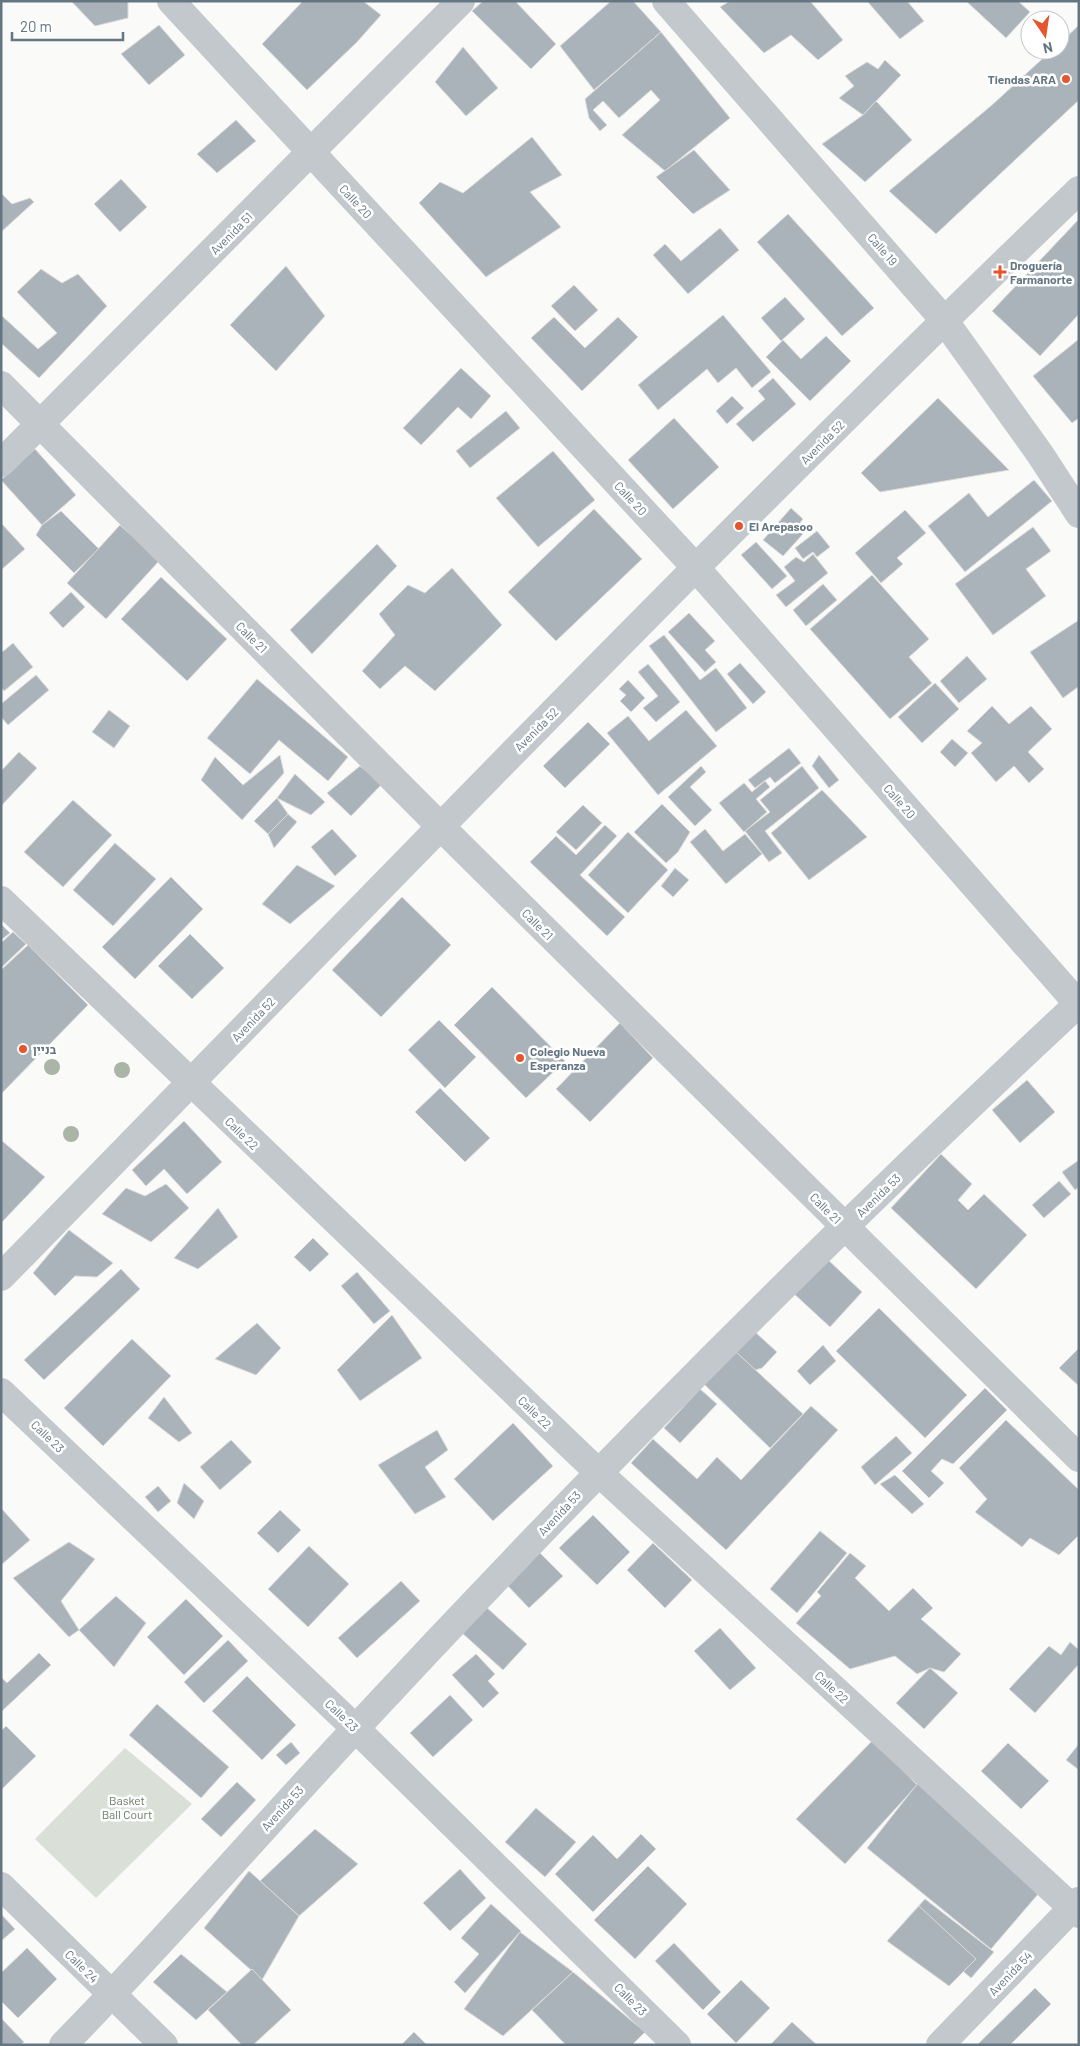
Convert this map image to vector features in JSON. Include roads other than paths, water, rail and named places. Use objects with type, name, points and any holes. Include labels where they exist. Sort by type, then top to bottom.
[{"type":"street","name":"Calle 20","points":[[171,1],[696,568],[1078,1004]]},
{"type":"street","name":"Avenida 51","points":[[1,463],[42,424],[461,1]]},
{"type":"street","name":"Calle 19","points":[[666,1],[944,320],[1040,454],[1079,514]]},
{"type":"street","name":"Avenida 52","points":[[1,1277],[440,826],[944,320],[1079,190]]},
{"type":"street","name":"Calle 21","points":[[1,385],[42,424],[440,826],[1079,1458]]},
{"type":"street","name":"Calle 22","points":[[1,900],[598,1472],[1077,1908]]},
{"type":"street","name":"Avenida 53","points":[[63,2045],[112,1995],[355,1728],[598,1472],[845,1227],[1078,1004]]},
{"type":"street","name":"Calle 23","points":[[1,1392],[355,1728],[677,2045]]},
{"type":"street","name":"Calle 24","points":[[1,1886],[164,2045]]},
{"type":"street","name":"Avenida 54","points":[[940,2045],[1077,1908]]},
{"type":"place","name":"Tiendas ARA","points":[[1066,79]]},
{"type":"place","name":"Droguería Farmanorte","points":[[1000,272]]},
{"type":"place","name":"El Arepasoo","points":[[739,526]]},
{"type":"place","name":"בניין","points":[[23,1049]]},
{"type":"place","name":"Colegio Nueva Esperanza","points":[[520,1058]]},
{"type":"park label","name":"Basket Ball Court","points":[[127,1807]]}]
